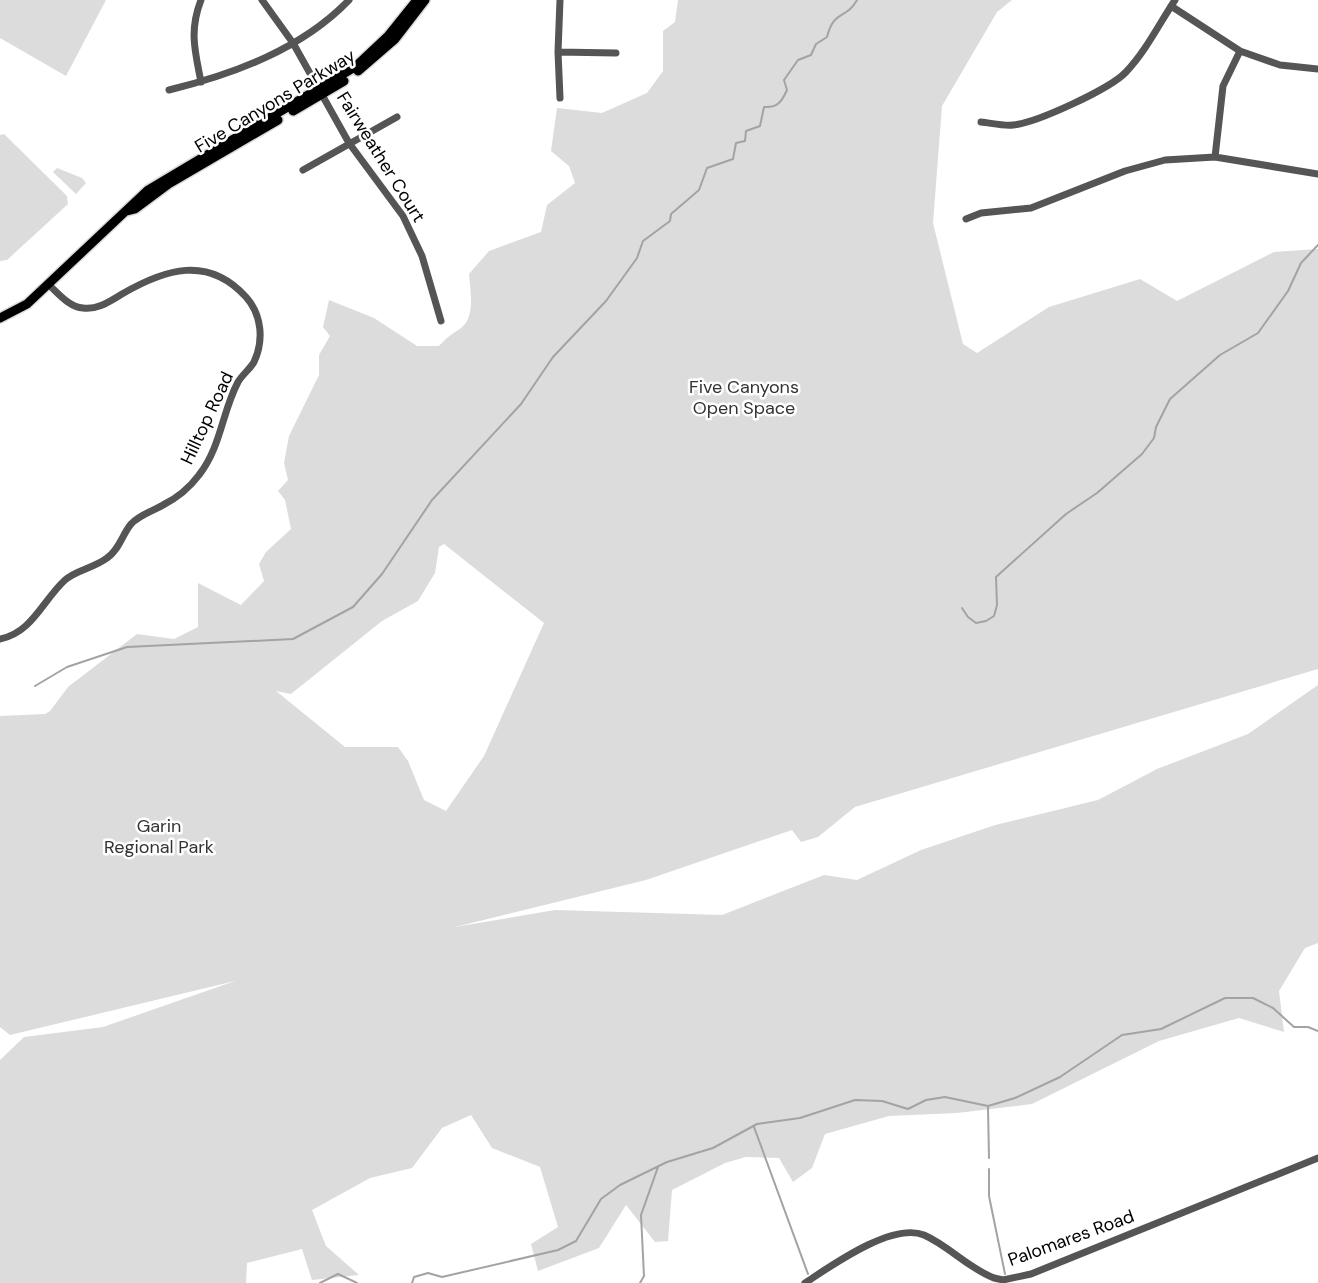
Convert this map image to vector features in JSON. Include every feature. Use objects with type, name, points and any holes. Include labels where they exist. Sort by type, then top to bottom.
[{"type":"main road","name":"Five Canyons Parkway","points":[[321,92],[355,67],[388,36],[417,0]]},
{"type":"main road","name":"Five Canyons Parkway","points":[[0,318],[27,304],[127,211],[135,209],[170,183],[357,72],[409,24],[425,0]]},
{"type":"street","points":[[201,0],[194,19],[193,42],[201,82]]},
{"type":"street","name":"Fairweather Court","points":[[262,0],[293,43],[349,143],[403,216],[422,256],[441,321]]},
{"type":"street","points":[[169,90],[236,71],[293,43],[338,12],[349,0]]},
{"type":"street","points":[[560,0],[560,99]]},
{"type":"street","points":[[981,122],[1014,125],[1047,115],[1094,93],[1125,74],[1173,3],[1240,51],[1280,65],[1318,69]]},
{"type":"street","points":[[1215,157],[1223,86],[1240,51]]},
{"type":"street","points":[[558,52],[616,53]]},
{"type":"street","points":[[303,170],[397,117]]},
{"type":"street","points":[[965,219],[981,213],[1031,208],[1125,171],[1165,160],[1215,157],[1318,174]]},
{"type":"street","name":"Hilltop Road","points":[[0,639],[10,638],[27,626],[66,579],[108,557],[132,523],[186,490],[200,474],[218,440],[239,380],[253,363],[260,345],[260,328],[253,308],[236,288],[214,274],[188,268],[166,273],[104,305],[83,308],[71,304],[49,285]]},
{"type":"street","name":"Palomares Road","points":[[805,1283],[873,1243],[907,1233],[926,1237],[994,1278],[1003,1280],[1031,1274],[1318,1158]]},
{"type":"green space","points":[[0,0],[106,0],[66,76],[0,38]]},
{"type":"green space","points":[[678,0],[1012,0],[997,12],[942,106],[933,223],[963,344],[977,353],[1049,307],[1140,279],[1177,301],[1274,252],[1318,249],[1318,669],[855,807],[818,837],[801,842],[792,830],[646,880],[455,927],[555,910],[722,915],[824,875],[857,880],[921,850],[995,825],[1098,800],[1157,769],[1248,734],[1318,685],[1318,943],[1305,948],[1279,991],[1284,1032],[1239,1018],[1159,1041],[1032,1104],[957,1113],[889,1116],[825,1134],[812,1168],[793,1182],[779,1158],[746,1157],[725,1163],[672,1190],[668,1241],[655,1242],[626,1205],[599,1248],[538,1271],[531,1244],[558,1227],[540,1167],[492,1148],[471,1115],[442,1128],[412,1168],[370,1178],[312,1210],[326,1246],[359,1275],[312,1280],[302,1249],[247,1263],[246,1283],[0,1283],[0,1060],[24,1037],[103,1027],[235,981],[10,1035],[0,1027],[0,716],[45,714],[68,687],[137,634],[174,639],[198,627],[198,583],[241,605],[264,581],[259,564],[266,552],[291,529],[285,500],[278,491],[288,480],[284,463],[289,436],[319,375],[319,355],[330,336],[323,327],[329,300],[374,318],[417,346],[439,346],[461,328],[469,317],[469,274],[489,251],[541,232],[547,205],[575,183],[569,166],[551,151],[557,108],[602,113],[647,93],[663,71],[663,31],[675,22]],"holes":[[[444,544],[544,623],[484,756],[446,811],[424,800],[408,761],[398,747],[345,747],[276,691],[291,694],[382,621],[418,601],[435,573],[439,547]]]},
{"type":"green space","points":[[4,134],[67,196],[68,204],[7,260],[0,261],[0,135]]},
{"type":"green space","points":[[57,168],[82,178],[86,183],[76,194],[53,172]]},
{"type":"waterway","points":[[35,686],[67,667],[127,647],[293,639],[353,607],[382,574],[432,500],[521,404],[553,357],[606,301],[637,258],[643,241],[670,221],[671,214],[699,190],[707,168],[733,159],[736,143],[745,141],[746,131],[760,126],[764,107],[776,105],[783,97],[787,90],[784,80],[798,60],[811,55],[816,44],[827,37],[833,22],[857,0]]},
{"type":"waterway","points":[[962,608],[976,623],[994,616],[997,605],[996,577],[1066,514],[1097,493],[1142,454],[1154,438],[1156,427],[1170,399],[1220,355],[1258,333],[1288,291],[1301,263],[1318,245]]},
{"type":"waterway","points":[[412,1283],[414,1277],[428,1273],[442,1277],[558,1250],[576,1241],[601,1199],[620,1185],[667,1162],[713,1148],[757,1124],[800,1118],[855,1100],[882,1101],[908,1109],[926,1100],[945,1097],[988,1106],[1015,1098],[1060,1077],[1122,1035],[1161,1029],[1225,998],[1253,998],[1273,1008],[1294,1027],[1308,1027],[1318,1031]]},
{"type":"waterway","points":[[988,1107],[989,1158]]},
{"type":"waterway","points":[[754,1127],[808,1274]]},
{"type":"waterway","points":[[640,1283],[644,1276],[641,1215],[658,1167]]},
{"type":"waterway","points":[[989,1169],[989,1196],[1005,1274]]},
{"type":"waterway","points":[[320,1283],[338,1274],[357,1283]]},
{"type":"park label","name":"Five Canyons Open Space","points":[[744,397]]},
{"type":"park label","name":"Garin Regional Park","points":[[159,836]]}]
